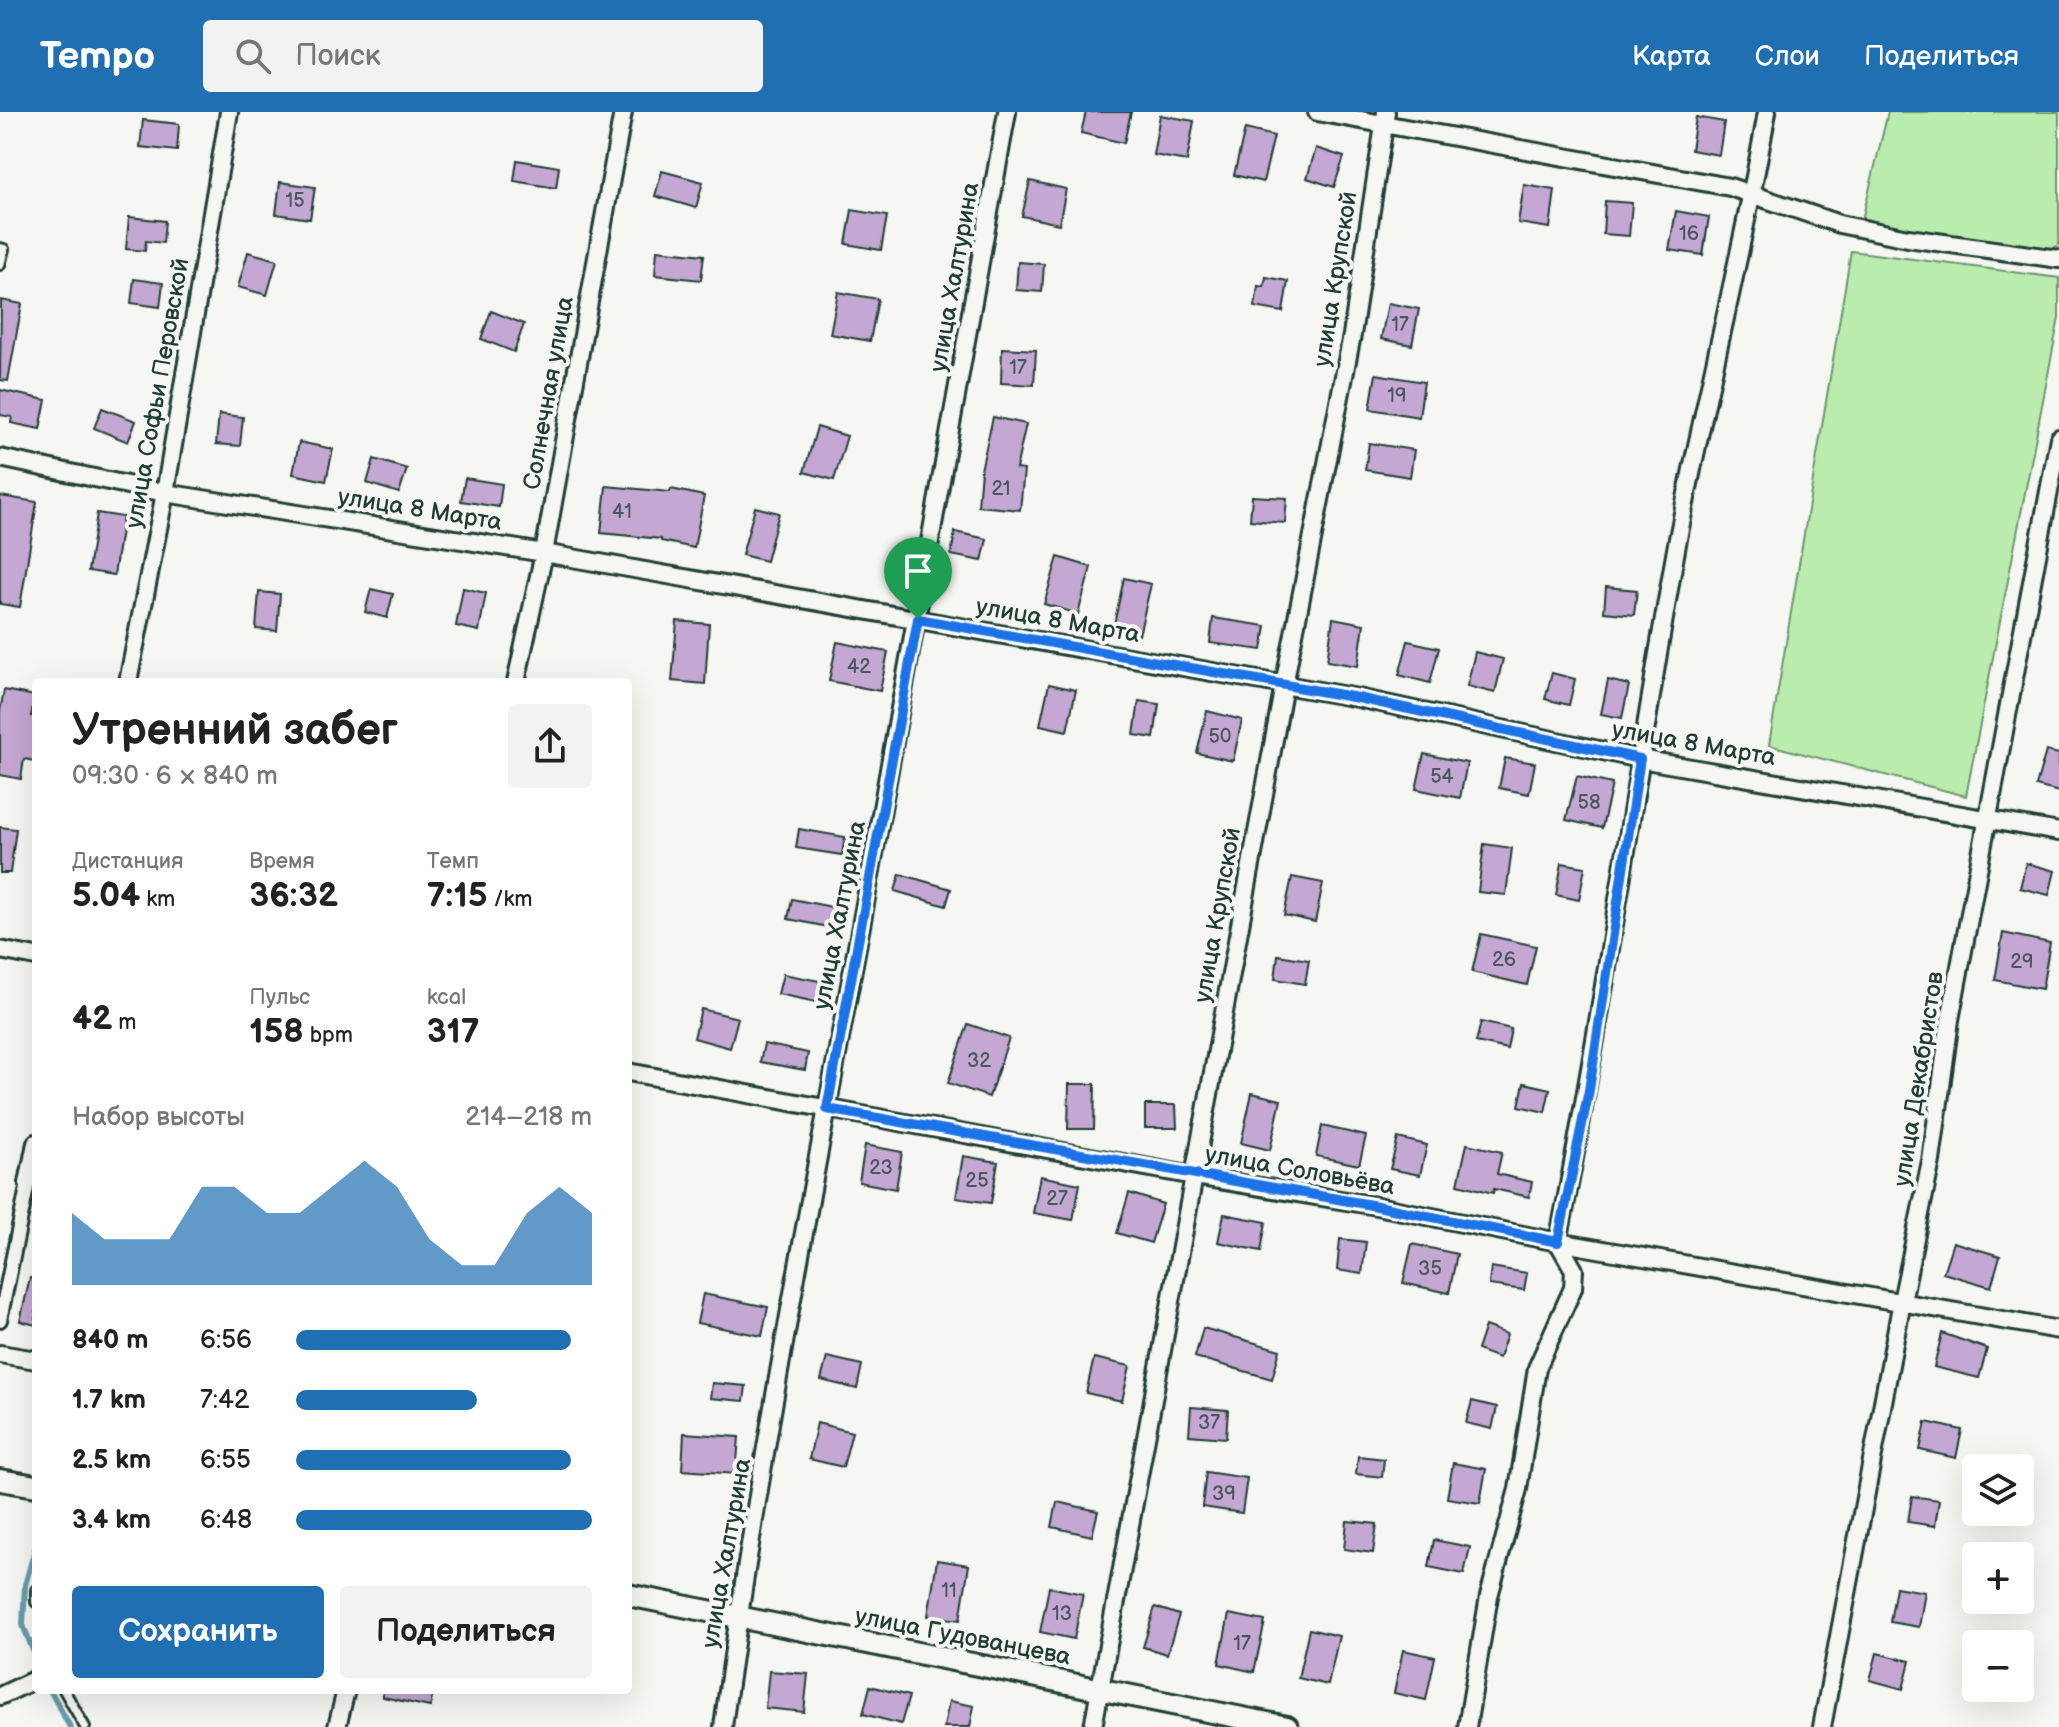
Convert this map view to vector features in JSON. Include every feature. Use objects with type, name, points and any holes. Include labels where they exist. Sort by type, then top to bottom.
[{"type":"street","name":"улица Софьи Перовской","points":[[129,678],[165,493],[229,112]]},
{"type":"street","name":"Солнечная улица","points":[[517,678],[544,553],[623,112]]},
{"type":"street","name":"улица Халтурина","points":[[723,1727],[738,1617],[827,1109],[918,619],[1007,112]]},
{"type":"street","points":[[1317,112],[1385,118],[1753,193],[1839,224],[1908,238],[2059,259]]},
{"type":"street","points":[[1467,1727],[1489,1596],[1518,1489],[1537,1368],[1573,1288],[1574,1270],[1558,1242],[1589,1090],[1640,759],[1678,541],[1753,193],[1767,112]]},
{"type":"street","name":"улица Крупской","points":[[1093,1727],[1284,685],[1352,335],[1385,118]]},
{"type":"street","name":"улица Декабристов","points":[[1822,1727],[1931,1161],[1950,1020],[2059,438]]},
{"type":"street","name":"улица 8 Марта","points":[[0,458],[165,493],[544,553],[1358,698],[1640,759],[2059,832]]},
{"type":"street","points":[[0,950],[32,956]]},
{"type":"street","name":"улица Соловьёва","points":[[632,1073],[2059,1330]]},
{"type":"street","points":[[0,1320],[32,1163]]},
{"type":"street","points":[[0,1354],[32,1359]]},
{"type":"street","points":[[0,1480],[32,1485]]},
{"type":"street","name":"улица Гудованцева","points":[[632,1596],[1287,1727]]},
{"type":"street","points":[[0,1696],[32,1681]]},
{"type":"street","points":[[337,1727],[345,1694]]},
{"type":"lane","points":[[0,248],[4,249],[0,265]]},
{"type":"lane","points":[[66,1694],[85,1727]]},
{"type":"green space","points":[[1888,112],[2059,112],[2059,245],[2045,253],[1988,246],[1862,220]]},
{"type":"green space","points":[[1851,251],[2059,278],[2059,318],[1966,796],[1769,745]]},
{"type":"building","points":[[1086,112],[1131,112],[1124,143],[1081,133]]},
{"type":"building","points":[[1160,115],[1194,121],[1187,161],[1153,155]]},
{"type":"building","points":[[1696,117],[1724,122],[1719,155],[1691,150]]},
{"type":"building","points":[[143,120],[179,124],[177,151],[140,147]]},
{"type":"building","points":[[1245,129],[1274,136],[1263,182],[1234,175]]},
{"type":"building","points":[[1316,148],[1344,157],[1334,187],[1307,178]]},
{"type":"building","points":[[517,160],[559,167],[556,188],[514,181]]},
{"type":"building","points":[[662,171],[703,182],[696,208],[655,196]]},
{"type":"building","points":[[1030,181],[1066,189],[1059,224],[1022,216]]},
{"type":"building","points":[[280,182],[315,187],[310,219],[276,214]]},
{"type":"building","points":[[1524,185],[1555,190],[1550,228],[1518,223]]},
{"type":"building","points":[[1605,201],[1632,203],[1629,236],[1603,234]]},
{"type":"building","points":[[852,210],[887,216],[881,250],[846,244]]},
{"type":"building","points":[[1676,211],[1709,217],[1703,255],[1669,250]]},
{"type":"building","points":[[129,217],[165,221],[163,243],[146,241],[145,251],[126,249]]},
{"type":"building","points":[[657,250],[704,255],[701,280],[655,275]]},
{"type":"building","points":[[248,252],[277,260],[267,295],[238,287]]},
{"type":"building","points":[[1018,262],[1044,264],[1042,292],[1016,290]]},
{"type":"building","points":[[1266,277],[1288,281],[1283,312],[1255,307],[1258,286],[1264,287]]},
{"type":"building","points":[[134,279],[163,283],[160,307],[131,303]]},
{"type":"building","points":[[838,292],[878,299],[870,341],[830,334]]},
{"type":"building","points":[[1,300],[22,304],[8,381],[0,380]]},
{"type":"building","points":[[1388,303],[1419,309],[1412,345],[1381,339]]},
{"type":"building","points":[[491,311],[524,324],[514,352],[481,339]]},
{"type":"building","points":[[1002,348],[1036,350],[1034,385],[1001,383]]},
{"type":"building","points":[[1376,374],[1424,382],[1419,417],[1370,409]]},
{"type":"building","points":[[0,390],[46,400],[40,429],[11,423],[12,417],[0,415]]},
{"type":"building","points":[[102,408],[136,421],[128,442],[94,428]]},
{"type":"building","points":[[219,414],[243,417],[240,446],[216,444]]},
{"type":"building","points":[[993,417],[1026,424],[1016,469],[1024,470],[1020,510],[978,506],[981,470]]},
{"type":"building","points":[[817,427],[847,436],[834,480],[804,472]]},
{"type":"building","points":[[299,442],[333,449],[326,481],[293,474]]},
{"type":"building","points":[[1369,443],[1414,450],[1410,477],[1365,470]]},
{"type":"building","points":[[374,459],[407,469],[399,493],[367,483]]},
{"type":"building","points":[[465,478],[502,484],[499,507],[461,501]]},
{"type":"building","points":[[606,486],[670,492],[671,489],[704,496],[694,548],[661,539],[601,533]]},
{"type":"building","points":[[0,496],[37,502],[20,607],[0,604]]},
{"type":"building","points":[[1252,496],[1287,498],[1285,523],[1250,520]]},
{"type":"building","points":[[755,507],[779,513],[766,561],[742,555]]},
{"type":"building","points":[[97,513],[123,517],[114,575],[88,571]]},
{"type":"building","points":[[955,532],[987,539],[982,561],[951,555]]},
{"type":"building","points":[[1058,557],[1091,567],[1078,614],[1044,604]]},
{"type":"building","points":[[1124,578],[1151,584],[1139,635],[1113,629]]},
{"type":"building","points":[[1606,587],[1637,590],[1634,615],[1604,612]]},
{"type":"building","points":[[463,588],[486,593],[479,631],[456,626]]},
{"type":"building","points":[[371,589],[393,594],[387,618],[365,612]]},
{"type":"building","points":[[259,592],[280,594],[277,631],[256,629]]},
{"type":"building","points":[[1213,618],[1266,626],[1262,650],[1210,643]]},
{"type":"building","points":[[1333,618],[1364,624],[1358,666],[1327,661]]},
{"type":"building","points":[[677,621],[709,624],[705,684],[672,681]]},
{"type":"building","points":[[1408,641],[1439,648],[1430,683],[1399,675]]},
{"type":"building","points":[[837,642],[888,652],[880,691],[829,681]]},
{"type":"building","points":[[1475,652],[1503,659],[1495,693],[1467,686]]},
{"type":"building","points":[[1552,673],[1575,679],[1569,705],[1545,699]]},
{"type":"building","points":[[1608,680],[1629,685],[1622,718],[1601,714]]},
{"type":"building","points":[[1049,684],[1076,690],[1067,731],[1040,725]]},
{"type":"building","points":[[4,690],[32,695],[32,761],[24,759],[21,779],[0,775],[0,711]]},
{"type":"building","points":[[1139,701],[1159,704],[1154,738],[1134,735]]},
{"type":"building","points":[[1207,711],[1242,720],[1233,761],[1197,753]]},
{"type":"building","points":[[2046,751],[2059,754],[2059,792],[2036,786]]},
{"type":"building","points":[[1424,754],[1467,763],[1460,798],[1416,789]]},
{"type":"building","points":[[1505,758],[1535,763],[1529,794],[1499,788]]},
{"type":"building","points":[[1577,776],[1612,784],[1602,828],[1566,820]]},
{"type":"building","points":[[0,827],[16,829],[10,873],[0,873]]},
{"type":"building","points":[[799,829],[845,837],[842,855],[796,848]]},
{"type":"building","points":[[1484,844],[1512,848],[1506,895],[1478,892]]},
{"type":"building","points":[[1562,863],[1585,867],[1579,900],[1556,895]]},
{"type":"building","points":[[2026,863],[2055,871],[2049,895],[2020,888]]},
{"type":"building","points":[[900,874],[951,889],[946,906],[895,891]]},
{"type":"building","points":[[1292,877],[1323,883],[1315,922],[1284,915]]},
{"type":"building","points":[[792,899],[837,908],[833,928],[788,919]]},
{"type":"building","points":[[2003,933],[2050,943],[2042,989],[1995,980]]},
{"type":"building","points":[[1481,934],[1536,946],[1527,985],[1472,972]]},
{"type":"building","points":[[1278,955],[1309,960],[1305,984],[1275,979]]},
{"type":"building","points":[[783,974],[825,982],[821,1003],[778,994]]},
{"type":"building","points":[[701,1009],[738,1018],[730,1048],[694,1038]]},
{"type":"building","points":[[1481,1022],[1511,1029],[1507,1049],[1476,1042]]},
{"type":"building","points":[[968,1024],[1009,1038],[989,1097],[948,1083]]},
{"type":"building","points":[[764,1044],[808,1053],[805,1070],[760,1062]]},
{"type":"building","points":[[1524,1083],[1550,1089],[1545,1112],[1519,1106]]},
{"type":"building","points":[[1069,1084],[1095,1084],[1094,1129],[1068,1129]]},
{"type":"building","points":[[1252,1093],[1281,1100],[1270,1150],[1241,1143]]},
{"type":"building","points":[[1145,1105],[1176,1105],[1177,1128],[1145,1128]]},
{"type":"building","points":[[1322,1126],[1366,1136],[1359,1165],[1316,1156]]},
{"type":"building","points":[[1398,1138],[1427,1145],[1420,1175],[1390,1169]]},
{"type":"building","points":[[1467,1144],[1502,1152],[1497,1174],[1532,1182],[1529,1197],[1494,1189],[1493,1193],[1458,1184]]},
{"type":"building","points":[[865,1145],[902,1152],[896,1189],[859,1182]]},
{"type":"building","points":[[963,1156],[998,1162],[991,1203],[956,1198]]},
{"type":"building","points":[[1040,1176],[1080,1184],[1073,1220],[1033,1213]]},
{"type":"building","points":[[1129,1193],[1163,1204],[1151,1243],[1117,1233]]},
{"type":"building","points":[[1224,1214],[1266,1222],[1261,1251],[1218,1242]]},
{"type":"building","points":[[1340,1239],[1366,1242],[1362,1274],[1337,1270]]},
{"type":"building","points":[[1953,1242],[2000,1256],[1991,1287],[1943,1273]]},
{"type":"building","points":[[1412,1244],[1457,1254],[1449,1293],[1403,1283]]},
{"type":"building","points":[[1491,1267],[1527,1273],[1524,1290],[1489,1285]]},
{"type":"building","points":[[30,1278],[32,1278],[32,1324],[20,1321]]},
{"type":"building","points":[[703,1294],[768,1307],[762,1336],[697,1323]]},
{"type":"building","points":[[1485,1326],[1507,1334],[1499,1358],[1477,1350]]},
{"type":"building","points":[[1203,1328],[1280,1350],[1272,1379],[1195,1357]]},
{"type":"building","points":[[1942,1333],[1987,1349],[1979,1378],[1934,1367]]},
{"type":"building","points":[[827,1357],[862,1365],[857,1389],[821,1380]]},
{"type":"building","points":[[1094,1358],[1130,1366],[1122,1401],[1086,1393]]},
{"type":"building","points":[[712,1383],[746,1386],[744,1401],[710,1398]]},
{"type":"building","points":[[1472,1401],[1497,1407],[1492,1429],[1466,1423]]},
{"type":"building","points":[[1191,1407],[1228,1410],[1226,1438],[1189,1435]]},
{"type":"building","points":[[1926,1422],[1962,1430],[1956,1458],[1920,1450]]},
{"type":"building","points":[[817,1423],[852,1432],[843,1467],[809,1459]]},
{"type":"building","points":[[684,1433],[739,1437],[736,1474],[682,1470]]},
{"type":"building","points":[[1358,1456],[1384,1459],[1382,1477],[1356,1474]]},
{"type":"building","points":[[1453,1463],[1486,1469],[1480,1503],[1447,1498]]},
{"type":"building","points":[[1206,1472],[1247,1478],[1242,1513],[1202,1507]]},
{"type":"building","points":[[1912,1496],[1939,1500],[1935,1526],[1908,1522]]},
{"type":"building","points":[[1057,1502],[1098,1511],[1092,1536],[1052,1527]]},
{"type":"building","points":[[1347,1521],[1377,1524],[1373,1553],[1344,1549]]},
{"type":"building","points":[[1434,1540],[1470,1547],[1464,1574],[1429,1567]]},
{"type":"building","points":[[937,1560],[969,1565],[960,1620],[928,1616]]},
{"type":"building","points":[[1049,1587],[1083,1594],[1074,1639],[1040,1632]]},
{"type":"building","points":[[1896,1587],[1925,1592],[1919,1627],[1890,1622]]},
{"type":"building","points":[[1155,1607],[1179,1615],[1167,1654],[1143,1647]]},
{"type":"building","points":[[1229,1614],[1265,1621],[1254,1672],[1219,1664]]},
{"type":"building","points":[[1309,1629],[1339,1636],[1328,1685],[1298,1678]]},
{"type":"building","points":[[1403,1650],[1435,1657],[1426,1700],[1394,1693]]},
{"type":"building","points":[[1877,1653],[1910,1661],[1903,1689],[1870,1680]]},
{"type":"building","points":[[769,1671],[808,1674],[804,1712],[765,1708]]},
{"type":"building","points":[[870,1686],[909,1696],[901,1724],[863,1714]]},
{"type":"building","points":[[383,1694],[433,1694],[430,1707],[383,1697]]},
{"type":"building","points":[[949,1701],[974,1706],[970,1727],[944,1727]]},
{"type":"waterway","points":[[32,1560],[25,1585],[23,1625],[32,1648]]},
{"type":"waterway","points":[[52,1694],[70,1727]]},
{"type":"route","points":[[918,619],[1358,698],[1640,759],[1589,1090],[1558,1242],[1377,1206],[827,1109],[918,619]]}]
